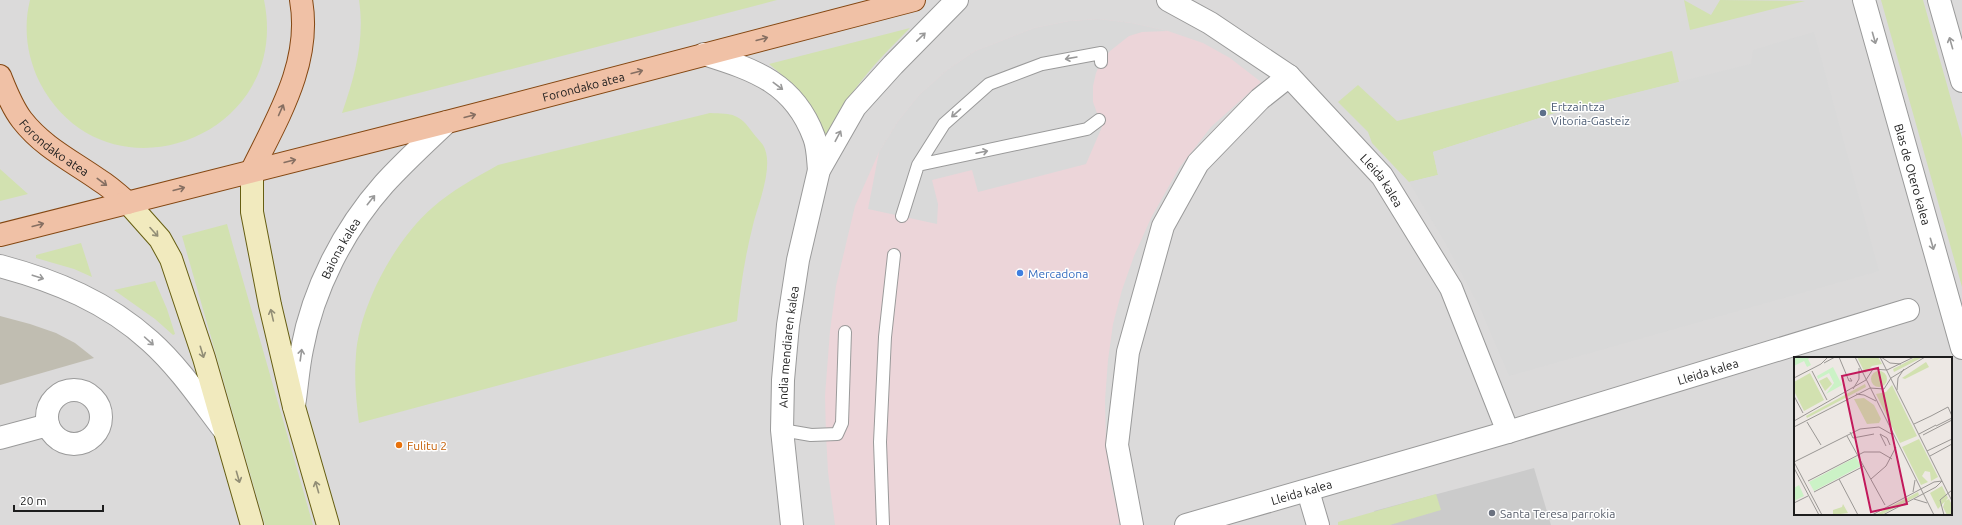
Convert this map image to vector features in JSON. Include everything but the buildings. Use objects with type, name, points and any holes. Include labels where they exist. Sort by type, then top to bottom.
[{"type":"main road","points":[[252,170],[295,78],[304,30],[301,0]]},
{"type":"main road","name":"Forondako atea","points":[[0,235],[252,170],[447,122],[914,0]]},
{"type":"main road","name":"Forondako atea","points":[[0,76],[9,97],[22,120],[45,143],[60,156],[101,181],[128,203]]},
{"type":"street","name":"Andia mendiaren kalea","points":[[792,525],[782,430],[783,380],[788,325],[798,260],[819,170],[855,107],[893,65],[957,0]]},
{"type":"street","name":"Lleida kalea","points":[[1168,0],[1210,24],[1289,76],[1382,176],[1451,288],[1508,432]]},
{"type":"street","name":"Blas de Otero kalea","points":[[1864,0],[1962,348]]},
{"type":"street","points":[[1939,0],[1962,80]]},
{"type":"street","name":"Andia mendiaren kalea","points":[[704,54],[745,67],[767,77],[787,92],[804,115],[814,138],[819,170]]},
{"type":"street","points":[[1132,525],[1117,445],[1128,352],[1163,226],[1198,163],[1260,99],[1289,76]]},
{"type":"street","name":"Baiona kalea","points":[[294,407],[302,348],[311,312],[327,271],[361,213],[375,196],[447,122]]},
{"type":"street","name":"Baiona kalea","points":[[252,170],[252,212],[270,305],[294,407],[328,525]]},
{"type":"street","points":[[128,203],[160,239],[171,259],[202,350],[252,525]]},
{"type":"street","points":[[0,266],[39,277],[72,290],[120,318],[151,342],[165,357],[184,378],[224,430]]},
{"type":"street","name":"Lleida kalea","points":[[1186,525],[1508,432],[1908,310]]},
{"type":"street","points":[[0,438],[48,425]]},
{"type":"street","points":[[1308,491],[1318,525]]},
{"type":"lane","points":[[902,216],[918,165],[944,124],[989,84],[1042,64],[1101,53],[1101,62]]},
{"type":"lane","points":[[918,165],[1088,129],[1099,120]]},
{"type":"lane","points":[[883,525],[880,442],[885,337],[894,255]]},
{"type":"lane","points":[[782,430],[811,435],[837,434],[842,423],[845,332]]},
{"type":"shaded area","points":[[0,0],[1962,0],[1962,525],[0,525]]},
{"type":"shaded area","name":"Mercadona","points":[[1099,19],[1132,23],[1168,31],[1203,43],[1230,58],[1261,82],[1211,127],[1179,168],[1151,218],[1134,256],[1122,290],[1113,324],[1108,360],[1105,400],[1106,444],[1111,484],[1121,523],[1115,525],[835,525],[828,472],[826,435],[825,396],[830,331],[836,286],[855,206],[879,152],[898,121],[919,95],[947,70],[975,51],[1034,28],[1069,21]]},
{"type":"shaded area","points":[[1099,19],[1132,23],[1168,31],[1142,32],[1129,36],[1110,51],[1101,62],[1096,73],[1093,86],[1093,102],[1102,127],[1086,164],[978,192],[972,170],[932,180],[938,204],[937,224],[868,209],[879,152],[898,121],[919,95],[947,70],[975,51],[1034,28],[1069,21]]},
{"type":"shaded area","points":[[1814,32],[1879,271],[1509,376],[1480,308],[1446,244],[1409,182],[1438,175],[1433,152],[1555,113],[1751,64],[1753,50]]},
{"type":"shaded area","points":[[0,316],[56,333],[75,343],[94,358],[0,385]]},
{"type":"shaded area","points":[[1534,468],[1551,525],[1378,525],[1374,511]]},
{"type":"green space","points":[[30,0],[264,0],[265,49],[250,89],[223,120],[187,140],[147,148],[106,142],[69,121],[40,83],[29,53],[27,21]]},
{"type":"green space","points":[[359,0],[777,0],[342,113],[358,57],[361,29]]},
{"type":"green space","points":[[1684,0],[1711,15],[1720,0],[1805,1],[1690,30]]},
{"type":"green space","points":[[1881,0],[1923,0],[1962,138],[1962,287]]},
{"type":"green space","points":[[910,28],[885,53],[853,92],[843,106],[827,138],[810,106],[794,85],[769,64]]},
{"type":"green space","points":[[1672,51],[1679,82],[1555,113],[1433,152],[1438,175],[1409,182],[1372,143],[1368,132],[1338,102],[1358,85],[1397,121]]},
{"type":"green space","points":[[710,113],[730,114],[739,118],[748,126],[763,145],[766,153],[766,174],[748,249],[741,285],[737,321],[359,423],[355,363],[359,335],[364,315],[372,295],[393,255],[418,221],[432,208],[455,190],[498,165]]},
{"type":"green space","points":[[0,169],[28,194],[0,201]]},
{"type":"green space","points":[[227,224],[313,525],[265,525],[182,236]]},
{"type":"green space","points":[[81,243],[92,277],[74,269],[36,258],[36,255]]},
{"type":"green space","points":[[155,281],[167,309],[175,334],[173,335],[155,319],[114,290]]},
{"type":"green space","points":[[1436,494],[1441,510],[1390,525],[1338,525],[1338,522]]},
{"type":"place","name":"Ertzaintza Vitoria-Gasteiz","points":[[1543,113]]},
{"type":"place","name":"Mercadona","points":[[1020,273]]},
{"type":"place","name":"Fulitu 2","points":[[399,445]]},
{"type":"place","name":"Santa Teresa parrokia","points":[[1492,513]]}]
